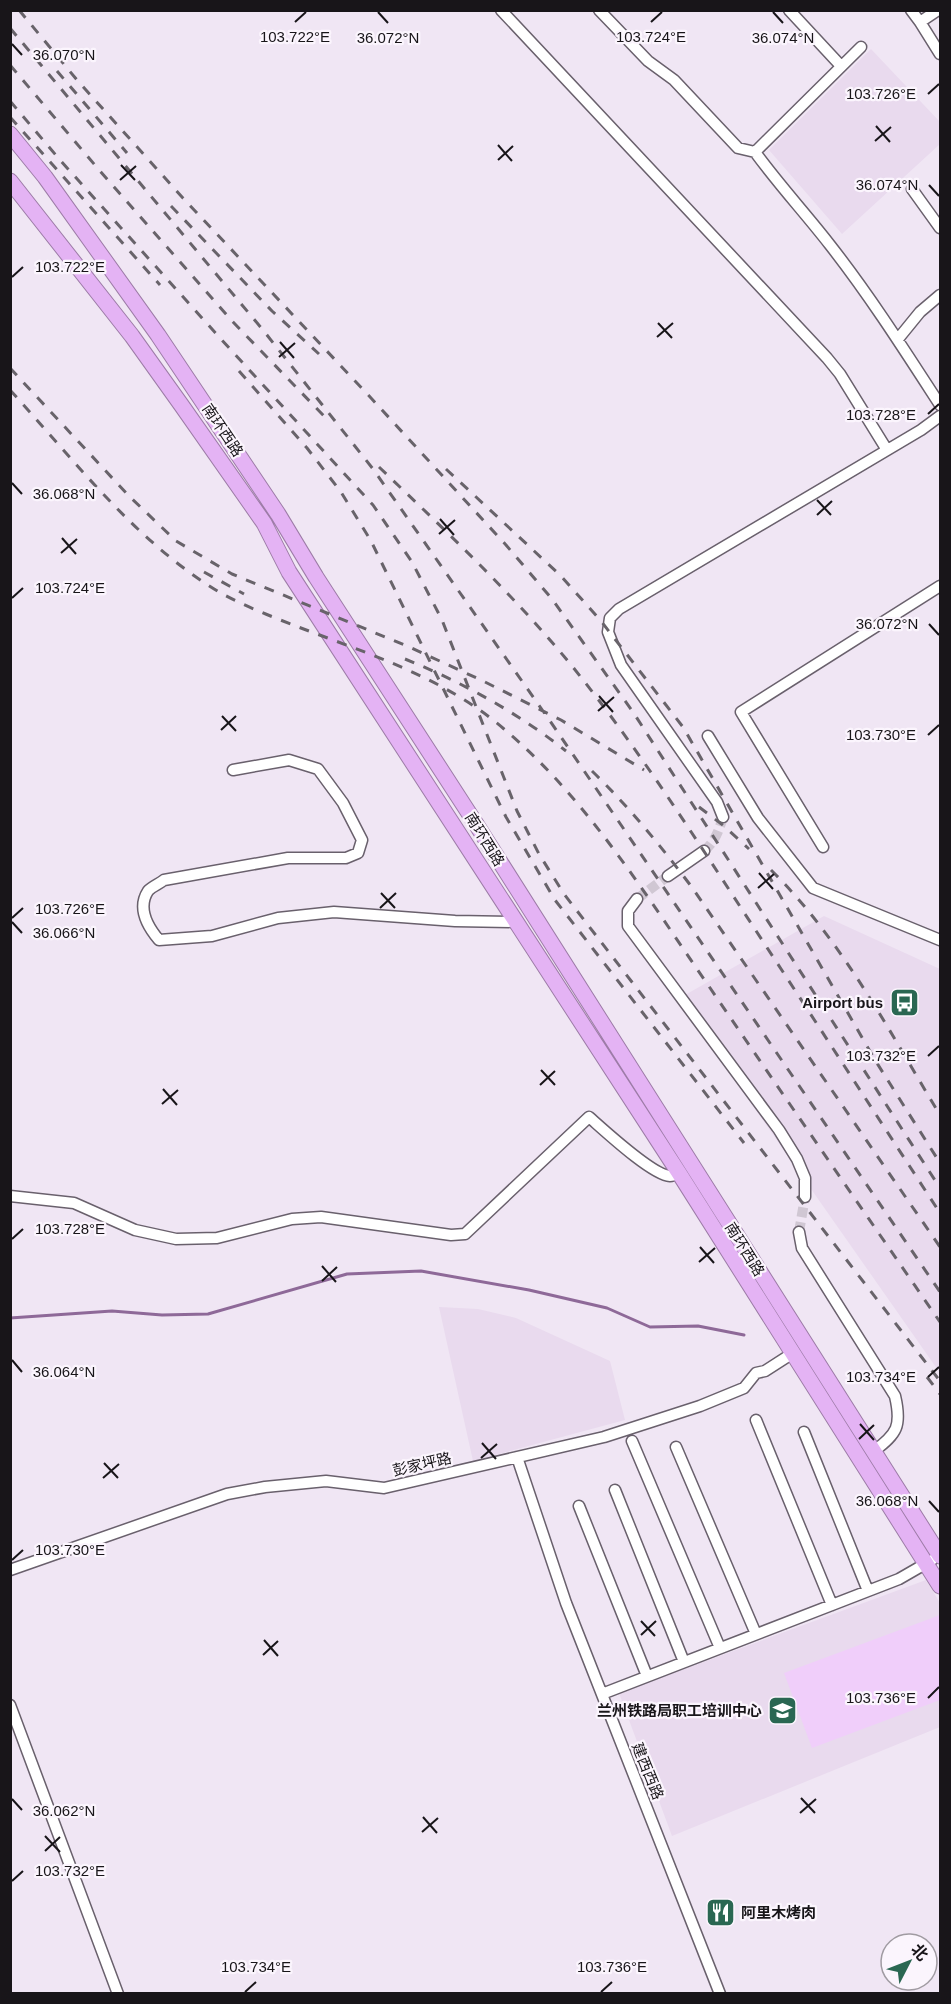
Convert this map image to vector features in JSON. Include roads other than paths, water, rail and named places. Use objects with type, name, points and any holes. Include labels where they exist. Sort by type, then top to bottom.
[{"type":"highway","name":"南环西路","points":[[10,134],[45,177],[158,335],[278,514],[940,1556]]},
{"type":"highway","name":"南环西路","points":[[10,181],[132,336],[264,523],[289,572],[679,1173],[940,1586]]},
{"type":"street","points":[[501,10],[827,358],[840,374],[887,450]]},
{"type":"street","points":[[599,10],[648,61],[674,80],[738,148],[755,153],[830,245],[898,339],[940,405]]},
{"type":"street","points":[[789,10],[841,66]]},
{"type":"street","points":[[911,10],[940,54]]},
{"type":"street","points":[[920,22],[938,10]]},
{"type":"street","points":[[755,153],[861,47]]},
{"type":"street","points":[[912,189],[940,228]]},
{"type":"street","points":[[898,339],[920,312],[940,295]]},
{"type":"street","points":[[723,817],[717,802],[621,664],[608,632],[610,618],[619,609],[887,450],[940,416]]},
{"type":"street","points":[[823,847],[741,711],[940,586]]},
{"type":"street","points":[[708,736],[758,819],[813,888],[940,940]]},
{"type":"street","points":[[234,770],[290,760],[318,769],[343,803],[362,840],[358,853],[346,858],[288,858],[164,880],[149,890],[144,900],[148,927],[159,940],[212,936],[278,918],[334,912],[455,921],[517,922]]},
{"type":"street","points":[[668,876],[704,851]]},
{"type":"street","points":[[637,899],[628,912],[628,926],[779,1131],[806,1178],[805,1197]]},
{"type":"street","points":[[10,1196],[74,1203],[135,1230],[176,1239],[217,1238],[292,1219],[321,1217],[451,1235],[465,1234],[589,1117],[640,1160],[661,1173],[670,1176],[679,1173]]},
{"type":"street","points":[[799,1233],[802,1248],[895,1396],[898,1410],[893,1437],[874,1451]]},
{"type":"street","name":"彭家坪路","points":[[10,1570],[227,1494],[265,1487],[326,1481],[384,1488],[604,1437],[700,1406],[744,1388],[756,1373],[765,1371],[793,1353]]},
{"type":"street","points":[[756,1420],[832,1605]]},
{"type":"street","points":[[804,1432],[868,1591]]},
{"type":"street","points":[[632,1441],[720,1648]]},
{"type":"street","points":[[676,1447],[756,1634]]},
{"type":"street","name":"建西西路","points":[[517,1457],[566,1603],[720,1994]]},
{"type":"street","points":[[615,1490],[684,1662]]},
{"type":"street","points":[[579,1506],[647,1676]]},
{"type":"street","points":[[602,1694],[899,1579],[940,1556]]},
{"type":"street","points":[[10,1705],[118,1994]]},
{"type":"waterway","points":[[10,1318],[112,1311],[162,1315],[208,1314],[347,1274],[421,1271],[529,1290],[607,1308],[650,1327],[698,1326],[744,1335]]},
{"type":"tunnel","points":[[704,851],[714,840],[723,817]]},
{"type":"tunnel","points":[[637,899],[668,876]]},
{"type":"tunnel","points":[[799,1232],[805,1197]]},
{"type":"railway","points":[[19,10],[77,80],[182,197],[371,398],[506,545],[552,599],[633,712],[940,1188]]},
{"type":"railway","points":[[10,28],[263,330],[373,469],[550,721],[940,1292]]},
{"type":"railway","points":[[10,65],[232,321],[324,416]]},
{"type":"railway","points":[[57,71],[127,153]]},
{"type":"railway","points":[[10,101],[60,160],[373,505],[412,562],[442,620],[517,811],[539,854],[564,894],[940,1381]]},
{"type":"railway","points":[[10,117],[160,285]]},
{"type":"railway","points":[[171,206],[272,311],[319,354]]},
{"type":"railway","points":[[10,368],[129,496],[176,541],[232,574],[407,646],[481,680],[561,720],[644,770]]},
{"type":"railway","points":[[239,371],[307,448],[341,492],[371,541],[506,817],[555,900],[744,1143]]},
{"type":"railway","points":[[10,390],[108,499],[160,549],[189,572],[219,592],[246,606],[376,656],[430,681],[481,711],[534,756],[588,817],[637,882],[940,1322]]},
{"type":"railway","points":[[379,467],[503,588],[550,639],[595,696],[683,819],[940,1213]]},
{"type":"railway","points":[[446,469],[561,576],[601,621],[683,727],[875,1060],[940,1163]]},
{"type":"railway","points":[[204,572],[244,594]]},
{"type":"railway","points":[[405,659],[489,699],[566,751]]},
{"type":"railway","points":[[592,771],[644,827],[691,886],[940,1247]]},
{"type":"railway","points":[[699,807],[749,849]]},
{"type":"railway","points":[[771,870],[797,897],[842,956],[883,1019],[940,1115]]},
{"type":"railway","points":[[927,1377],[940,1394]]},
{"type":"place","name":"Airport bus","points":[[904,1002]]},
{"type":"place","name":"兰州铁路局职工培训中心","points":[[783,1710]]},
{"type":"place","name":"阿里木烤肉","points":[[720,1912]]}]
